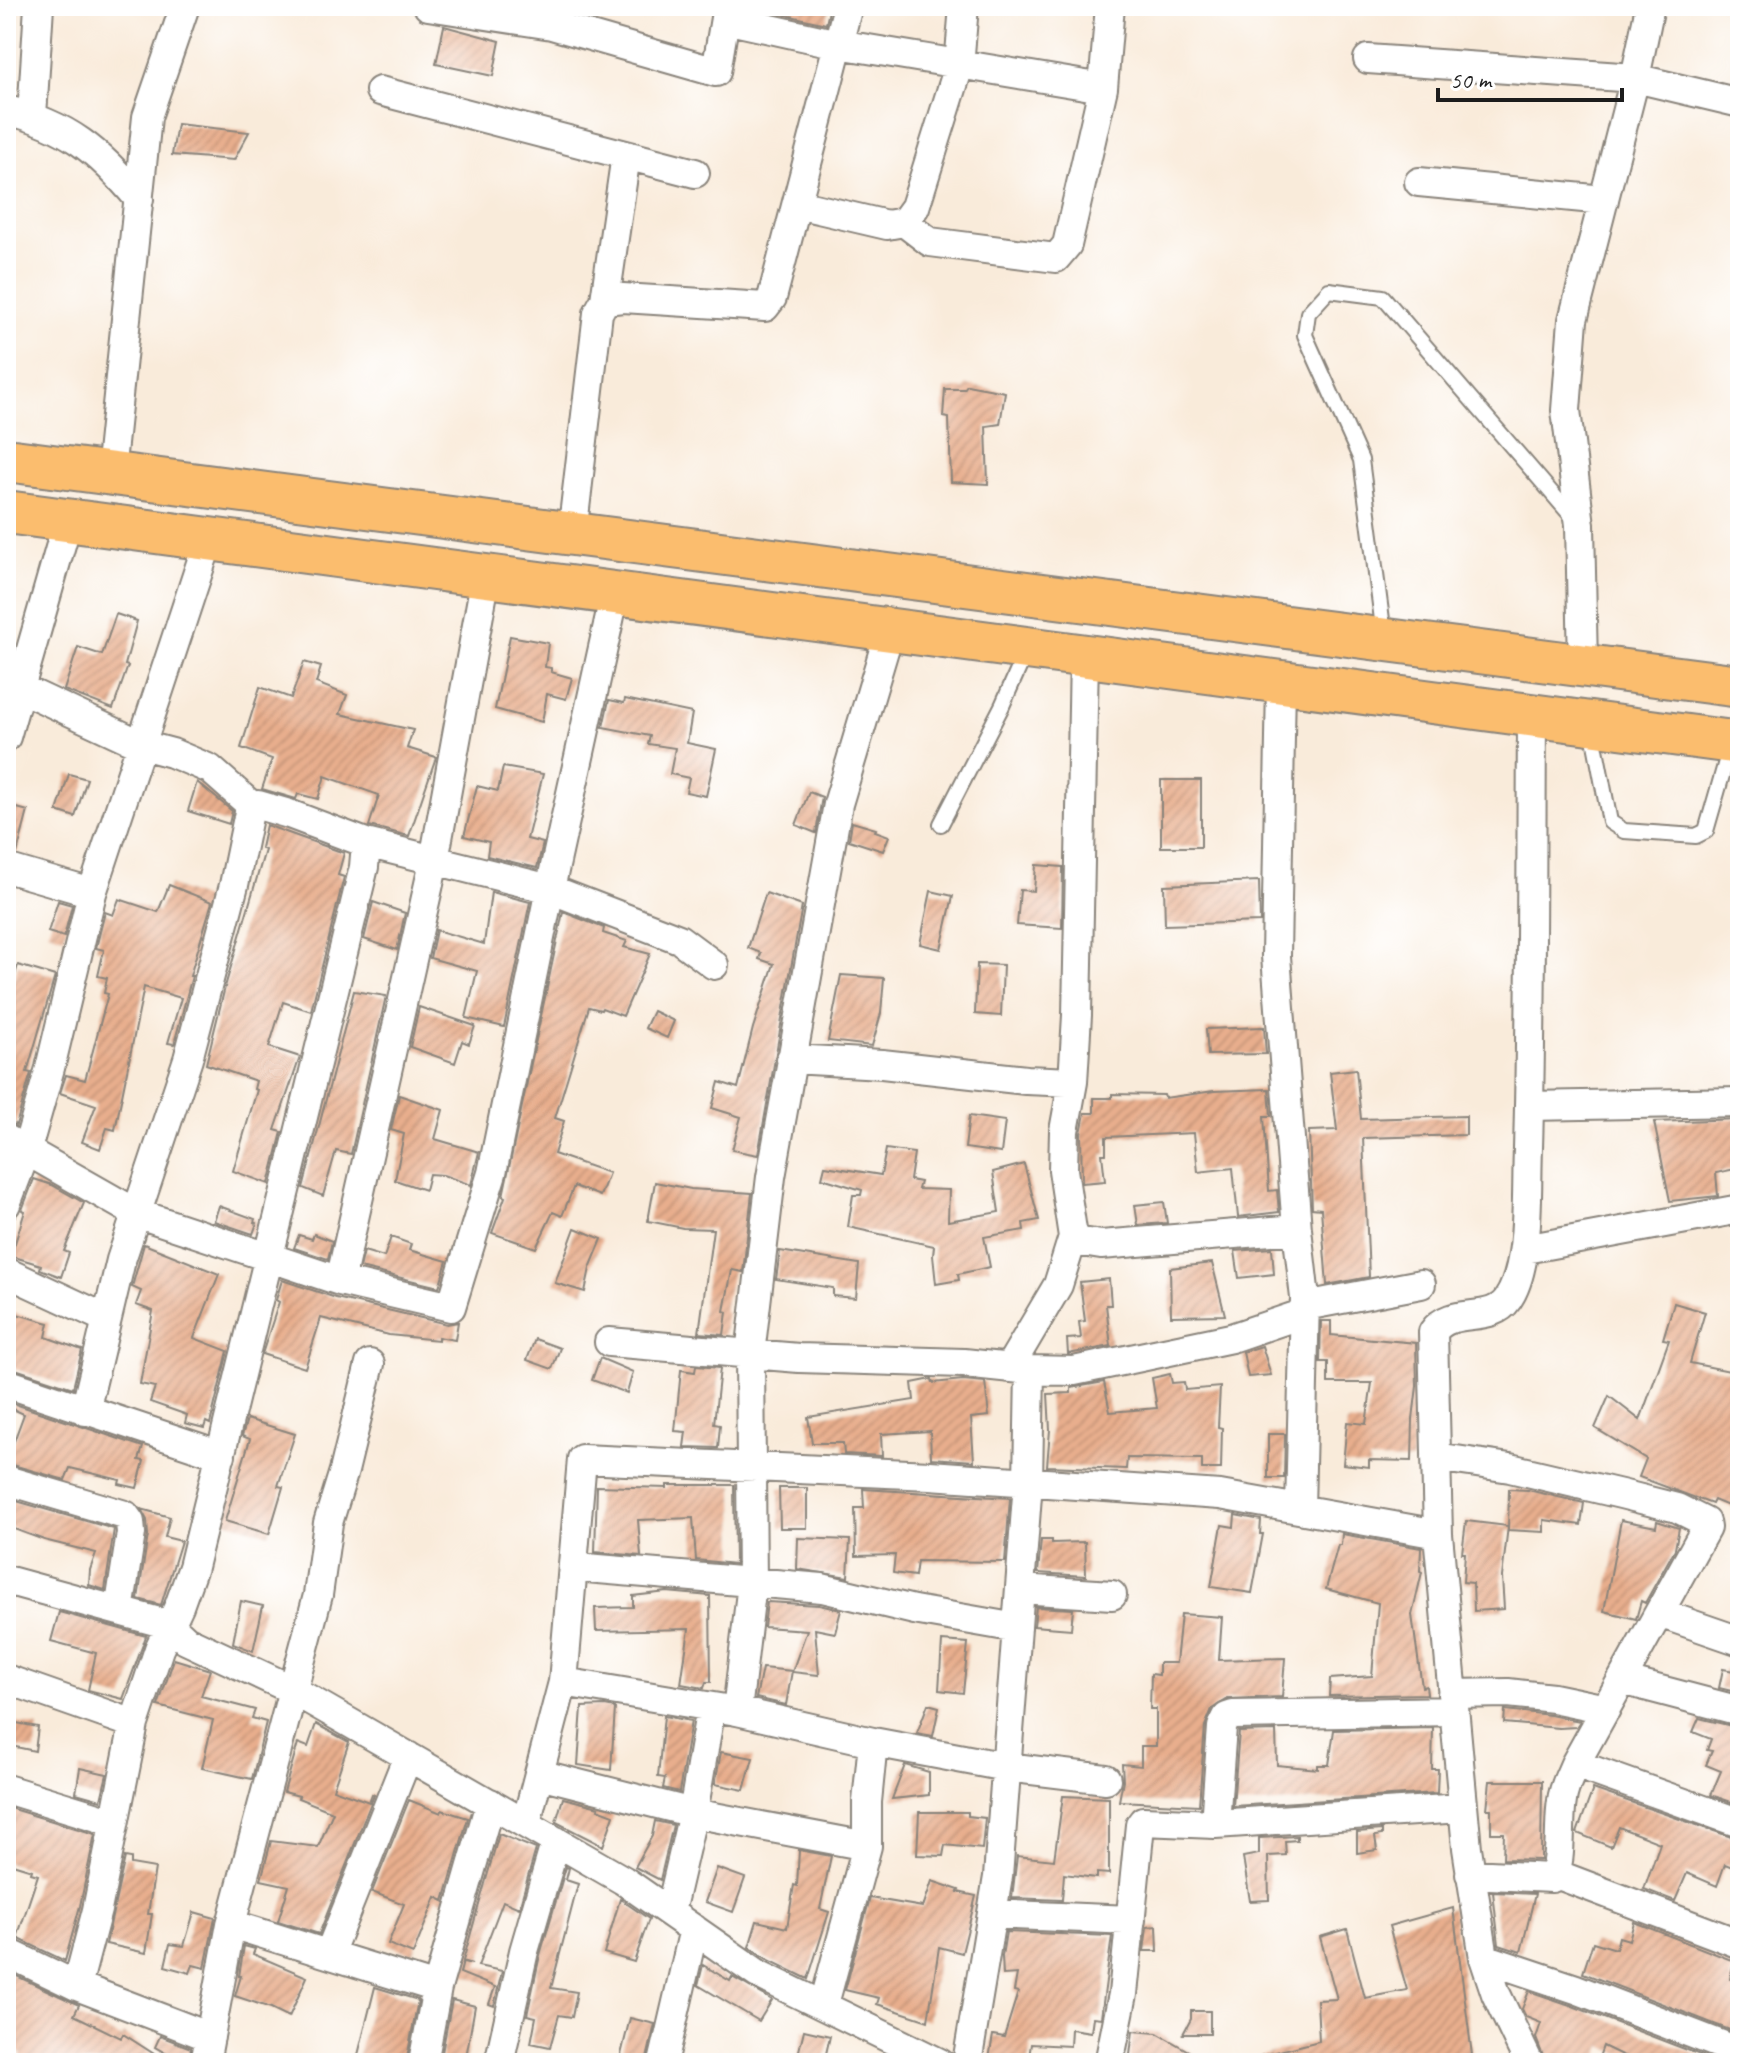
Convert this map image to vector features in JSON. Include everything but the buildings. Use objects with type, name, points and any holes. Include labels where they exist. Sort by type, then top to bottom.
[{"type":"main road","points":[[6,460],[1740,686]]},
{"type":"main road","points":[[6,512],[1736,742]]},
{"type":"street","points":[[39,6],[19,113],[70,134],[111,165],[139,199]]},
{"type":"street","points":[[110,473],[147,117],[185,6]]},
{"type":"street","points":[[428,6],[552,25],[716,72],[726,12],[838,44],[1103,88]]},
{"type":"street","points":[[605,300],[623,298],[765,307],[772,298],[848,6]]},
{"type":"street","points":[[797,204],[887,225],[904,222],[915,207],[959,66],[964,6]]},
{"type":"street","points":[[904,222],[930,242],[1056,258],[1067,245],[1103,88],[1110,6]]},
{"type":"street","points":[[1583,665],[1580,525],[1566,410],[1573,320],[1635,78],[1650,6]]},
{"type":"street","points":[[1368,59],[1635,78],[1740,103]]},
{"type":"street","points":[[380,91],[695,173]]},
{"type":"street","points":[[572,534],[596,324],[605,300],[626,155]]},
{"type":"street","points":[[1419,182],[1604,200]]},
{"type":"street","points":[[6,737],[68,520]]},
{"type":"street","points":[[6,1204],[17,1144],[50,1068],[92,893],[209,539]]},
{"type":"street","points":[[340,1281],[433,862],[486,576]]},
{"type":"street","points":[[17,1144],[136,1213],[340,1281],[451,1307],[492,1173],[615,593]]},
{"type":"street","points":[[670,1912],[693,1813],[724,1709],[752,1583],[750,1354],[771,1177],[838,804],[890,630]]},
{"type":"street","points":[[967,2063],[998,1877],[1020,1589],[1028,1482],[1020,1368],[1058,1285],[1073,1237],[1063,1170],[1064,1131],[1073,1082],[1077,1015],[1084,656]]},
{"type":"street","points":[[1281,683],[1276,956],[1305,1306],[1300,1509]]},
{"type":"street","points":[[20,688],[142,745],[210,769],[253,807]]},
{"type":"street","points":[[1529,2063],[1496,1994],[1484,1958],[1470,1874],[1438,1534],[1433,1332],[1438,1324],[1451,1317],[1485,1313],[1508,1300],[1525,1249],[1532,716]]},
{"type":"street","points":[[85,1411],[121,1260],[188,1059],[234,885],[249,812],[253,807],[258,805],[289,814],[366,843],[433,862],[550,889],[679,939],[714,965]]},
{"type":"street","points":[[77,1986],[97,1910],[134,1724],[159,1649],[193,1567],[364,867],[366,843]]},
{"type":"street","points":[[6,868],[92,893]]},
{"type":"street","points":[[791,1059],[882,1064],[1026,1080],[1073,1082]]},
{"type":"street","points":[[1529,1106],[1740,1102]]},
{"type":"street","points":[[1525,1249],[1740,1209]]},
{"type":"street","points":[[1073,1237],[1101,1245],[1297,1229]]},
{"type":"street","points":[[6,1272],[107,1319]]},
{"type":"street","points":[[609,1342],[750,1354],[1074,1371],[1231,1338],[1299,1315],[1305,1306],[1421,1284]]},
{"type":"street","points":[[6,1952],[208,2050],[231,1924],[318,1595],[328,1523],[370,1364]]},
{"type":"street","points":[[6,1383],[221,1455]]},
{"type":"street","points":[[1436,1457],[1510,1468],[1677,1508],[1705,1522],[1706,1528],[1575,1764],[1562,1796],[1556,1874],[1552,1878],[1470,1874]]},
{"type":"street","points":[[526,1823],[563,1682],[582,1459],[1220,1495],[1438,1534]]},
{"type":"street","points":[[6,1480],[125,1515],[130,1522],[131,1533],[119,1611]]},
{"type":"street","points":[[575,1567],[822,1588],[914,1610],[1017,1628]]},
{"type":"street","points":[[6,1580],[170,1625],[186,1640],[291,1689],[623,1880],[758,1974],[940,2063]]},
{"type":"street","points":[[1020,1589],[1112,1595]]},
{"type":"street","points":[[1659,1613],[1740,1641]]},
{"type":"street","points":[[6,1679],[134,1724]]},
{"type":"street","points":[[1622,1680],[1740,1711]]},
{"type":"street","points":[[563,1682],[724,1709],[1006,1767],[1106,1779]]},
{"type":"street","points":[[1215,1824],[1222,1727],[1227,1717],[1233,1715],[1453,1703],[1508,1693],[1606,1709]]},
{"type":"street","points":[[824,2004],[867,1846],[867,1802],[873,1742]]},
{"type":"street","points":[[329,1954],[408,1756]]},
{"type":"street","points":[[1575,1764],[1740,1823]]},
{"type":"street","points":[[539,1774],[693,1813],[867,1846]]},
{"type":"street","points":[[6,1789],[114,1822]]},
{"type":"street","points":[[423,2063],[437,1988],[490,1803]]},
{"type":"street","points":[[1109,2063],[1123,1994],[1140,1825],[1143,1821],[1215,1824],[1462,1808]]},
{"type":"street","points":[[499,2063],[524,1951],[556,1841]]},
{"type":"street","points":[[1556,1874],[1740,1944]]},
{"type":"street","points":[[992,1914],[1131,1920]]},
{"type":"street","points":[[231,1924],[437,1988]]},
{"type":"street","points":[[663,2063],[694,1929]]},
{"type":"street","points":[[1484,1958],[1576,1989],[1740,2052]]},
{"type":"lane","points":[[1384,639],[1361,460],[1305,335],[1308,313],[1329,290],[1383,297],[1580,525]]},
{"type":"lane","points":[[941,824],[1002,706],[1027,648]]},
{"type":"lane","points":[[1591,724],[1610,822],[1624,831],[1696,836],[1706,831],[1736,742]]}]
